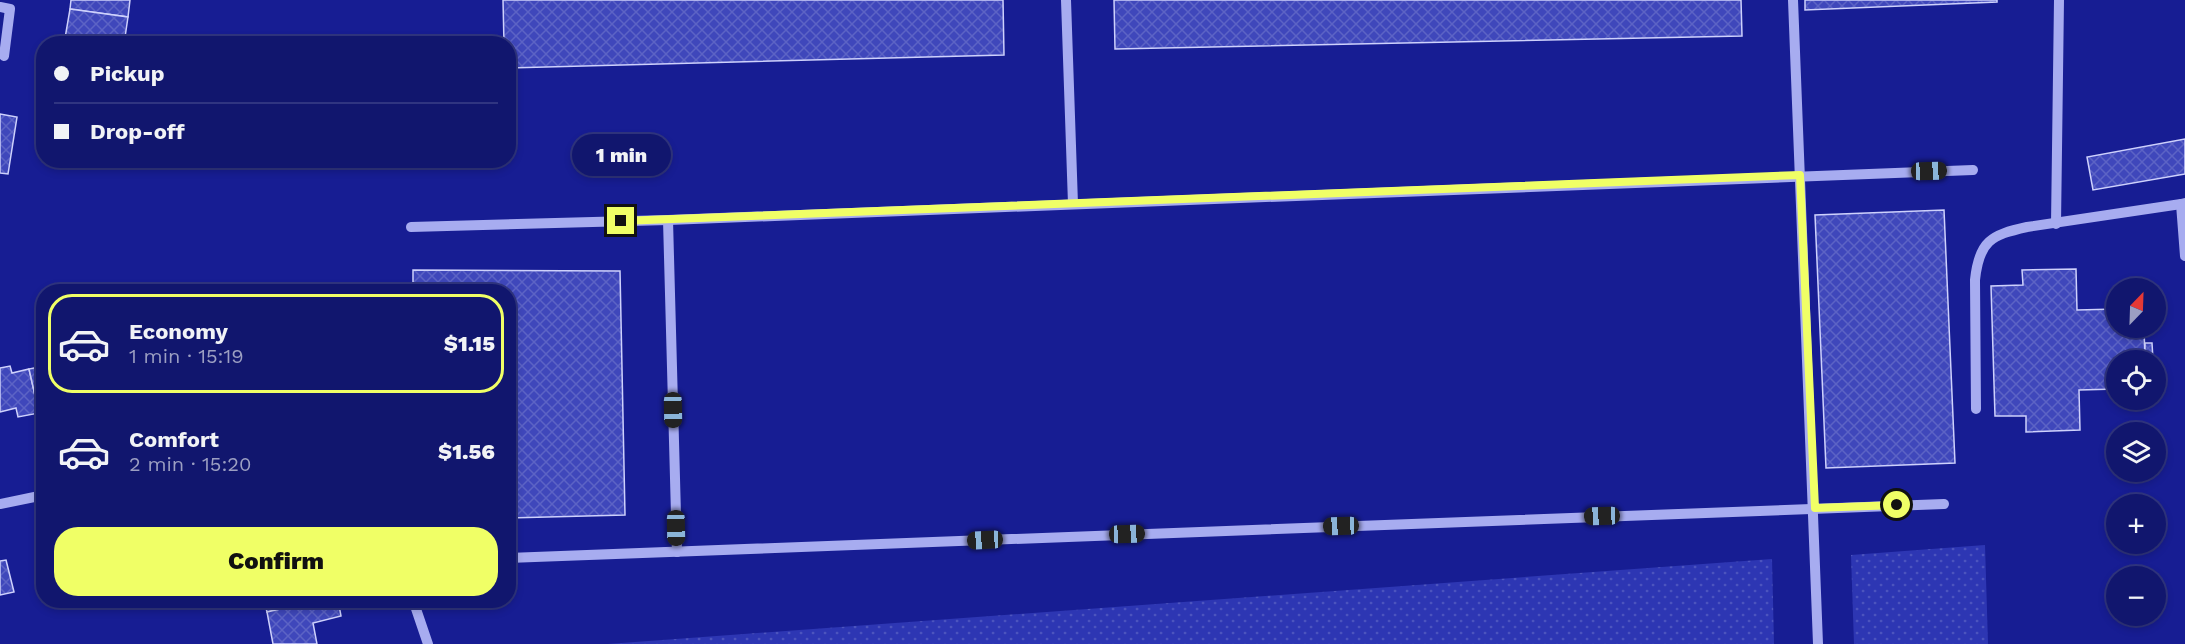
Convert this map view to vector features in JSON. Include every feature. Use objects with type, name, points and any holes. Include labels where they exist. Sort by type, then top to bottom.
[{"type":"street","points":[[1066,0],[1073,204]]},
{"type":"street","points":[[1793,0],[1815,508],[1818,644]]},
{"type":"street","points":[[2056,224],[2058,0]]},
{"type":"street","points":[[0,7],[10,9],[4,56]]},
{"type":"street","points":[[411,227],[668,220],[1972,170]]},
{"type":"street","points":[[1976,409],[1977,264],[1983,247],[1990,239],[2003,232],[2183,203],[2185,256]]},
{"type":"street","points":[[668,220],[676,552]]},
{"type":"street","points":[[0,504],[36,497]]},
{"type":"street","points":[[516,558],[1944,504]]},
{"type":"street","points":[[416,608],[429,644]]},
{"type":"shaded area","points":[[1985,545],[1988,644],[1854,644],[1851,555]]},
{"type":"shaded area","points":[[1772,559],[1774,644],[608,644]]},
{"type":"building","points":[[71,0],[130,0],[128,17],[70,9]]},
{"type":"building","points":[[503,0],[1003,0],[1004,55],[516,68],[516,36],[504,36]]},
{"type":"building","points":[[1114,0],[1741,0],[1742,36],[1115,49]]},
{"type":"building","points":[[1805,0],[1997,0],[1997,2],[1805,10]]},
{"type":"building","points":[[70,9],[128,17],[125,36],[65,36]]},
{"type":"building","points":[[0,114],[17,117],[8,174],[0,173]]},
{"type":"building","points":[[2185,139],[2185,174],[2093,190],[2087,157]]},
{"type":"building","points":[[1944,210],[1955,463],[1826,468],[1815,215]]},
{"type":"building","points":[[2076,269],[2077,310],[2106,309],[2106,338],[2144,338],[2145,350],[2106,350],[2106,389],[2079,390],[2080,430],[2026,432],[2026,416],[1995,416],[1991,286],[2023,285],[2022,270]]},
{"type":"building","points":[[413,270],[620,271],[625,515],[516,518],[516,284],[413,284]]},
{"type":"building","points":[[2145,343],[2152,343],[2152,350],[2145,350]]},
{"type":"building","points":[[10,366],[12,373],[29,369],[36,400],[36,414],[18,417],[16,408],[0,412],[0,368]]},
{"type":"building","points":[[36,368],[36,400],[29,369]]},
{"type":"building","points":[[6,560],[14,592],[0,595],[0,561]]},
{"type":"building","points":[[266,608],[284,608],[267,612]]},
{"type":"building","points":[[284,608],[340,608],[341,616],[313,623],[317,644],[273,644],[267,612]]},
{"type":"route","points":[[621,221],[1800,175],[1815,508],[1897,505]]}]
